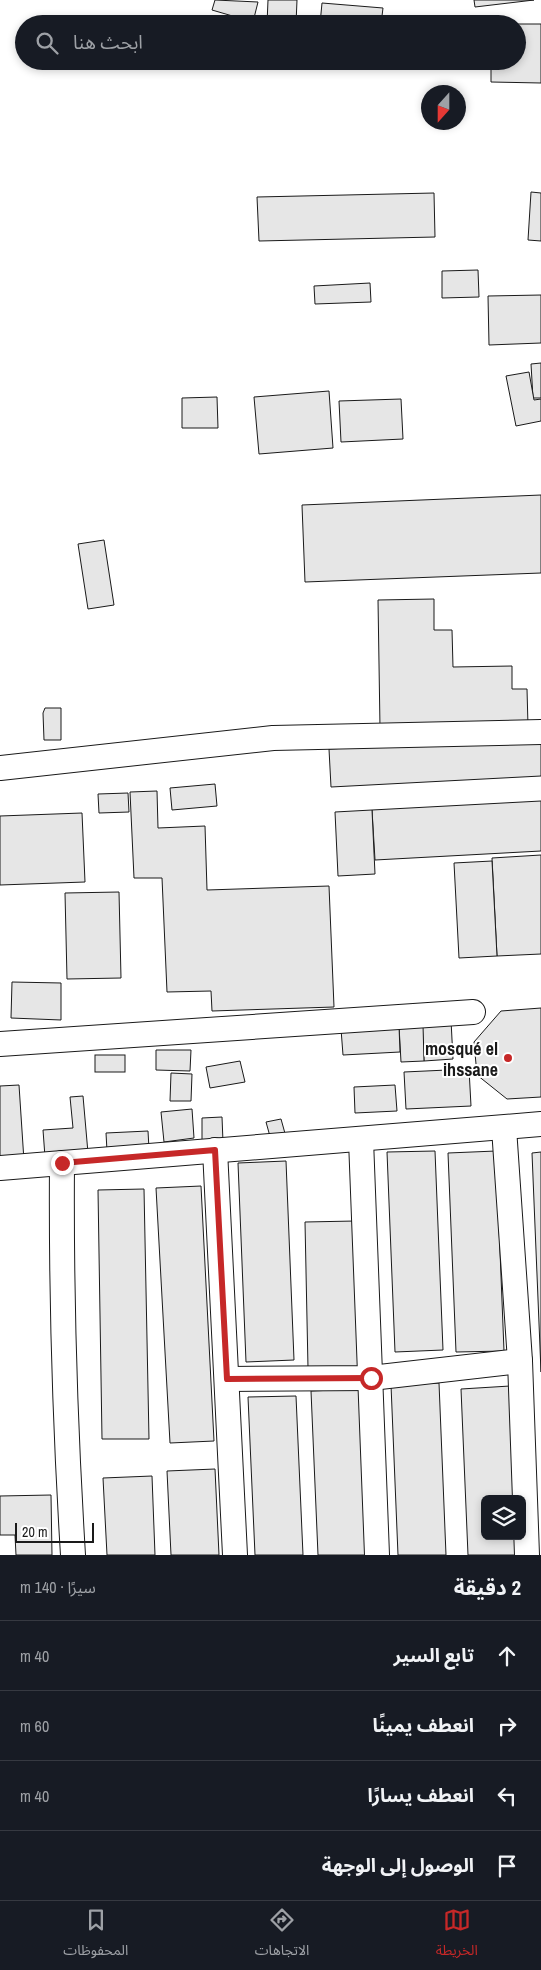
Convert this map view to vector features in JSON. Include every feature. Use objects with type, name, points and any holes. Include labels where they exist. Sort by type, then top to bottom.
[{"type":"street","points":[[0,768],[273,738],[541,732]]},
{"type":"street","points":[[0,1044],[473,1012]]},
{"type":"street","points":[[0,1168],[541,1124]]},
{"type":"street","points":[[504,1128],[520,1361],[528,1555]]},
{"type":"street","points":[[362,1140],[377,1555]]},
{"type":"street","points":[[215,1150],[235,1555]]},
{"type":"street","points":[[62,1163],[61,1263],[68,1478],[73,1555]]},
{"type":"street","points":[[227,1379],[371,1378],[520,1361]]},
{"type":"building","points":[[215,0],[258,2],[255,15],[229,15],[212,10]]},
{"type":"building","points":[[268,0],[297,0],[296,15],[267,15]]},
{"type":"building","points":[[474,0],[534,0],[475,7]]},
{"type":"building","points":[[322,3],[383,8],[382,15],[321,15]]},
{"type":"building","points":[[526,24],[541,24],[541,83],[491,82],[491,70],[526,70]]},
{"type":"building","points":[[531,192],[541,193],[541,241],[528,240]]},
{"type":"building","points":[[434,193],[435,237],[259,241],[257,197]]},
{"type":"building","points":[[478,270],[479,297],[442,298],[442,271]]},
{"type":"building","points":[[370,283],[371,302],[315,304],[314,286]]},
{"type":"building","points":[[541,295],[541,343],[489,345],[488,296]]},
{"type":"building","points":[[541,363],[541,398],[533,398],[531,364]]},
{"type":"building","points":[[529,372],[534,400],[541,399],[541,421],[516,426],[506,376]]},
{"type":"building","points":[[329,391],[333,448],[259,454],[254,397]]},
{"type":"building","points":[[217,397],[218,428],[182,428],[182,398]]},
{"type":"building","points":[[401,399],[403,439],[341,442],[339,401]]},
{"type":"building","points":[[541,495],[541,573],[305,582],[302,505]]},
{"type":"building","points":[[104,540],[114,605],[88,609],[78,544]]},
{"type":"building","points":[[434,599],[434,630],[452,630],[453,667],[512,666],[512,689],[527,689],[528,726],[380,728],[378,600]]},
{"type":"building","points":[[45,708],[61,708],[61,740],[44,740],[43,713]]},
{"type":"building","points":[[541,738],[541,776],[331,787],[329,749]]},
{"type":"building","points":[[215,784],[217,806],[172,810],[170,788]]},
{"type":"building","points":[[157,791],[158,828],[205,826],[207,890],[329,886],[334,1007],[212,1011],[211,991],[167,992],[162,878],[134,878],[130,792]]},
{"type":"building","points":[[128,793],[129,812],[99,813],[98,794]]},
{"type":"building","points":[[541,801],[541,851],[375,860],[372,810]]},
{"type":"building","points":[[372,810],[375,874],[338,876],[335,812]]},
{"type":"building","points":[[82,813],[85,882],[0,885],[0,816]]},
{"type":"building","points":[[541,855],[541,954],[497,956],[492,858]]},
{"type":"building","points":[[492,861],[497,956],[459,958],[454,863]]},
{"type":"building","points":[[119,892],[121,978],[67,979],[65,893]]},
{"type":"building","points":[[12,982],[61,983],[61,1020],[11,1018]]},
{"type":"building","name":"mosqué el ihssane","points":[[541,1008],[541,1097],[507,1099],[477,1075],[474,1042],[501,1011]]},
{"type":"building","points":[[451,1020],[453,1059],[424,1061],[422,1021]]},
{"type":"building","points":[[423,1025],[424,1061],[401,1062],[399,1026]]},
{"type":"building","points":[[399,1026],[400,1052],[343,1055],[341,1029]]},
{"type":"building","points":[[156,1050],[191,1050],[190,1071],[156,1070]]},
{"type":"building","points":[[95,1055],[125,1055],[125,1072],[95,1072]]},
{"type":"building","points":[[240,1061],[245,1082],[210,1088],[206,1067]]},
{"type":"building","points":[[469,1069],[471,1106],[406,1109],[404,1072]]},
{"type":"building","points":[[171,1073],[192,1074],[191,1101],[170,1101]]},
{"type":"building","points":[[19,1085],[24,1161],[0,1162],[0,1086]]},
{"type":"building","points":[[395,1085],[397,1111],[355,1113],[354,1087]]},
{"type":"building","points":[[83,1096],[88,1153],[45,1157],[43,1130],[73,1128],[70,1097]]},
{"type":"building","points":[[192,1109],[194,1138],[164,1142],[161,1112]]},
{"type":"building","points":[[222,1117],[223,1142],[202,1142],[202,1118]]},
{"type":"building","points":[[281,1119],[286,1137],[271,1140],[266,1122]]},
{"type":"building","points":[[148,1131],[149,1149],[107,1151],[106,1133]]},
{"type":"building","points":[[435,1151],[443,1350],[395,1352],[387,1152]]},
{"type":"building","points":[[496,1151],[504,1351],[456,1352],[448,1153]]},
{"type":"building","points":[[541,1152],[541,1372],[532,1153]]},
{"type":"building","points":[[286,1161],[294,1360],[246,1362],[238,1163]]},
{"type":"building","points":[[201,1186],[214,1441],[170,1443],[156,1188]]},
{"type":"building","points":[[144,1189],[149,1439],[102,1439],[98,1190]]},
{"type":"building","points":[[355,1221],[358,1367],[308,1368],[305,1222]]},
{"type":"building","points":[[439,1383],[446,1555],[398,1555],[391,1385]]},
{"type":"building","points":[[510,1386],[514,1495],[481,1495],[481,1540],[516,1540],[517,1555],[468,1555],[461,1389]]},
{"type":"building","points":[[359,1389],[366,1555],[318,1555],[311,1391]]},
{"type":"building","points":[[296,1396],[303,1555],[255,1555],[248,1397]]},
{"type":"building","points":[[215,1469],[219,1555],[171,1555],[167,1471]]},
{"type":"building","points":[[152,1476],[155,1555],[107,1555],[103,1478]]},
{"type":"building","points":[[51,1495],[52,1555],[16,1555],[15,1535],[0,1535],[0,1496]]},
{"type":"place","name":"mosqué el ihssane","points":[[508,1058]]},
{"type":"route","points":[[62,1163],[215,1150],[227,1379],[371,1378]]}]
